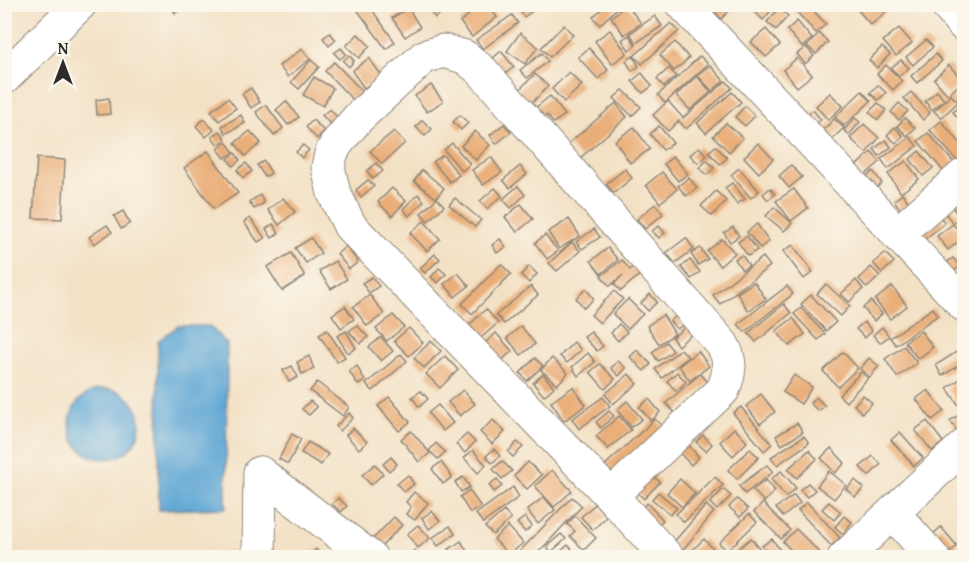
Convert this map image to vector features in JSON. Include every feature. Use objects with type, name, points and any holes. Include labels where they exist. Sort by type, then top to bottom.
[{"type":"street","points":[[5,76],[80,4]]},
{"type":"street","points":[[683,4],[964,305]]},
{"type":"street","points":[[946,4],[964,25]]},
{"type":"street","points":[[611,496],[723,390],[730,365],[728,354],[722,344],[482,72],[465,57],[443,51],[424,57],[358,118],[337,143],[331,154],[328,167],[334,193],[350,226],[668,558]]},
{"type":"street","points":[[897,234],[964,175]]},
{"type":"street","points":[[844,558],[964,446]]},
{"type":"street","points":[[259,558],[260,473],[371,558]]},
{"type":"street","points":[[893,513],[933,558]]},
{"type":"water","points":[[178,326],[209,326],[227,344],[226,508],[159,510],[158,341]]},
{"type":"water","points":[[105,389],[118,392],[130,399],[137,411],[140,424],[137,437],[130,449],[118,456],[105,459],[92,456],[80,449],[73,437],[70,424],[73,411],[80,399],[92,392]]},
{"type":"building","points":[[169,4],[189,4],[175,13]]},
{"type":"building","points":[[353,4],[368,4],[395,42],[386,49]]},
{"type":"building","points":[[424,4],[441,4],[445,10],[435,18]]},
{"type":"building","points":[[482,4],[487,4],[497,17],[472,37],[460,22]]},
{"type":"building","points":[[515,4],[542,4],[524,17]]},
{"type":"building","points":[[607,4],[616,4],[618,7],[600,25],[593,17]]},
{"type":"building","points":[[719,4],[736,4],[721,19],[713,10]]},
{"type":"building","points":[[747,4],[777,4],[763,20]]},
{"type":"building","points":[[797,4],[807,4],[826,24],[816,33],[793,8]]},
{"type":"building","points":[[627,5],[641,23],[624,35],[611,17]]},
{"type":"building","points":[[862,5],[884,5],[888,10],[871,25],[857,9]]},
{"type":"building","points":[[408,8],[420,27],[405,37],[392,18]]},
{"type":"building","points":[[779,8],[788,16],[776,30],[767,22]]},
{"type":"building","points":[[512,15],[518,23],[483,49],[476,40]]},
{"type":"building","points":[[655,16],[662,26],[636,43],[630,33]]},
{"type":"building","points":[[797,21],[812,39],[802,47],[787,30]]},
{"type":"building","points":[[671,23],[679,31],[642,64],[634,56]]},
{"type":"building","points":[[564,25],[573,35],[550,57],[541,48]]},
{"type":"building","points":[[899,28],[912,43],[896,56],[883,41]]},
{"type":"building","points":[[766,29],[780,45],[766,57],[751,42]]},
{"type":"building","points":[[610,30],[627,53],[612,64],[595,41]]},
{"type":"building","points":[[330,33],[336,40],[329,46],[323,38]]},
{"type":"building","points":[[520,33],[538,47],[525,64],[507,51]]},
{"type":"building","points":[[819,33],[828,42],[816,54],[807,46]]},
{"type":"building","points":[[358,34],[370,46],[359,58],[346,46]]},
{"type":"building","points":[[629,35],[636,45],[629,50],[622,40]]},
{"type":"building","points":[[926,40],[933,47],[913,65],[906,57]]},
{"type":"building","points":[[675,42],[689,58],[674,71],[660,55]]},
{"type":"building","points":[[806,47],[814,56],[805,64],[797,54]]},
{"type":"building","points":[[882,47],[890,54],[877,68],[869,60]]},
{"type":"building","points":[[341,48],[346,54],[340,59],[334,53]]},
{"type":"building","points":[[589,48],[608,70],[598,79],[578,57]]},
{"type":"building","points":[[302,49],[310,59],[288,77],[279,66]]},
{"type":"building","points":[[501,51],[514,67],[505,74],[493,58]]},
{"type":"building","points":[[542,53],[548,61],[527,78],[520,70]]},
{"type":"building","points":[[936,54],[942,61],[917,83],[911,76]]},
{"type":"building","points":[[349,55],[354,61],[349,67],[343,61]]},
{"type":"building","points":[[633,56],[639,66],[632,71],[626,61]]},
{"type":"building","points":[[700,56],[708,64],[665,103],[658,95]]},
{"type":"building","points":[[369,58],[382,76],[364,88],[352,71]]},
{"type":"building","points":[[797,58],[812,75],[797,87],[783,70]]},
{"type":"building","points":[[311,60],[319,67],[299,89],[291,82]]},
{"type":"building","points":[[901,60],[909,68],[899,76],[891,68]]},
{"type":"building","points":[[334,62],[362,91],[353,100],[325,71]]},
{"type":"building","points":[[710,65],[724,81],[712,91],[697,75]]},
{"type":"building","points":[[886,65],[902,81],[893,90],[877,74]]},
{"type":"building","points":[[949,65],[963,81],[948,95],[934,79]]},
{"type":"building","points":[[669,68],[676,76],[664,87],[657,79]]},
{"type":"building","points":[[569,72],[582,85],[564,102],[552,89]]},
{"type":"building","points":[[642,73],[652,86],[643,93],[632,81]]},
{"type":"building","points":[[535,74],[548,86],[531,104],[518,91]]},
{"type":"building","points":[[697,76],[711,92],[690,110],[676,95]]},
{"type":"building","points":[[314,77],[333,88],[323,106],[303,95]]},
{"type":"building","points":[[726,81],[732,88],[686,129],[679,121],[668,131],[653,115],[668,101],[683,118]]},
{"type":"building","points":[[431,85],[443,101],[427,112],[415,96]]},
{"type":"building","points":[[878,85],[886,93],[878,100],[870,93]]},
{"type":"building","points":[[251,88],[260,102],[251,108],[242,94]]},
{"type":"building","points":[[623,90],[641,107],[632,116],[614,98]]},
{"type":"building","points":[[862,91],[871,101],[844,126],[835,117]]},
{"type":"building","points":[[937,91],[944,100],[932,110],[925,101]]},
{"type":"building","points":[[732,92],[741,102],[706,133],[697,123]]},
{"type":"building","points":[[911,92],[930,113],[923,120],[904,98]]},
{"type":"building","points":[[830,93],[843,106],[828,120],[816,106]]},
{"type":"building","points":[[951,95],[958,102],[941,118],[934,111]]},
{"type":"building","points":[[550,96],[565,115],[553,123],[547,115],[542,119],[534,109]]},
{"type":"building","points":[[109,98],[110,114],[97,115],[96,100]]},
{"type":"building","points":[[228,98],[236,108],[219,121],[211,111]]},
{"type":"building","points":[[286,101],[299,117],[288,125],[276,110]]},
{"type":"building","points":[[616,103],[627,117],[580,158],[568,144]]},
{"type":"building","points":[[878,103],[886,110],[878,120],[869,112]]},
{"type":"building","points":[[899,103],[908,111],[899,120],[891,112]]},
{"type":"building","points":[[964,104],[964,124],[953,112]]},
{"type":"building","points":[[266,105],[283,128],[274,136],[256,112]]},
{"type":"building","points":[[745,106],[755,116],[745,126],[735,117]]},
{"type":"building","points":[[330,109],[338,118],[330,124],[322,115]]},
{"type":"building","points":[[813,110],[821,120],[810,129],[802,119]]},
{"type":"building","points":[[241,115],[245,123],[226,134],[222,126]]},
{"type":"building","points":[[460,115],[468,123],[461,130],[453,122]]},
{"type":"building","points":[[855,118],[860,122],[849,135],[844,130]]},
{"type":"building","points":[[905,118],[915,128],[907,136],[897,126]]},
{"type":"building","points":[[204,119],[214,130],[206,137],[196,126]]},
{"type":"building","points":[[834,119],[844,128],[832,139],[823,130]]},
{"type":"building","points":[[313,120],[324,131],[317,139],[306,127]]},
{"type":"building","points":[[422,120],[432,129],[425,136],[416,127]]},
{"type":"building","points":[[941,121],[964,147],[964,158],[959,163],[930,130]]},
{"type":"building","points":[[726,123],[743,138],[729,152],[713,136]]},
{"type":"building","points":[[504,124],[511,132],[496,144],[490,135]]},
{"type":"building","points":[[864,124],[879,138],[866,153],[850,138]]},
{"type":"building","points":[[659,126],[673,143],[663,150],[650,134]]},
{"type":"building","points":[[634,127],[650,149],[630,163],[615,141]]},
{"type":"building","points":[[895,127],[903,136],[896,143],[887,135]]},
{"type":"building","points":[[220,131],[226,139],[218,145],[212,137]]},
{"type":"building","points":[[250,131],[261,143],[245,156],[235,143]]},
{"type":"building","points":[[394,131],[405,143],[382,164],[370,151]]},
{"type":"building","points":[[475,131],[490,145],[476,160],[461,146]]},
{"type":"building","points":[[928,133],[956,165],[945,173],[918,141]]},
{"type":"building","points":[[910,137],[917,146],[888,169],[881,159]]},
{"type":"building","points":[[886,140],[891,147],[879,156],[874,149]]},
{"type":"building","points":[[226,142],[234,152],[225,158],[218,149]]},
{"type":"building","points":[[452,143],[470,164],[462,171],[444,150]]},
{"type":"building","points":[[758,143],[773,159],[759,173],[744,157]]},
{"type":"building","points":[[303,145],[309,150],[302,158],[296,152]]},
{"type":"building","points":[[716,146],[727,158],[720,164],[708,152]]},
{"type":"building","points":[[699,147],[707,156],[698,163],[690,155]]},
{"type":"building","points":[[208,151],[238,193],[214,209],[184,168]]},
{"type":"building","points":[[919,151],[933,168],[923,176],[910,159]]},
{"type":"building","points":[[871,152],[880,162],[865,175],[856,166]]},
{"type":"building","points":[[235,153],[240,160],[233,166],[228,159]]},
{"type":"building","points":[[443,155],[459,175],[450,182],[433,162]]},
{"type":"building","points":[[673,156],[688,174],[678,181],[664,164]]},
{"type":"building","points":[[491,157],[502,172],[483,185],[472,170]]},
{"type":"building","points":[[37,158],[65,160],[62,219],[33,218]]},
{"type":"building","points":[[707,160],[714,168],[707,175],[699,168]]},
{"type":"building","points":[[264,161],[271,173],[265,177],[257,165]]},
{"type":"building","points":[[906,161],[919,179],[901,193],[888,174]]},
{"type":"building","points":[[246,163],[252,171],[243,178],[237,170]]},
{"type":"building","points":[[376,163],[383,171],[373,179],[367,171]]},
{"type":"building","points":[[791,165],[802,177],[789,188],[779,176]]},
{"type":"building","points":[[520,166],[527,174],[510,188],[503,180]]},
{"type":"building","points":[[739,168],[759,191],[751,198],[731,175]]},
{"type":"building","points":[[625,169],[632,178],[614,193],[606,184]]},
{"type":"building","points":[[422,170],[444,188],[436,198],[414,181]]},
{"type":"building","points":[[873,171],[882,183],[874,190],[864,179]]},
{"type":"building","points":[[662,172],[677,189],[660,203],[646,185]]},
{"type":"building","points":[[689,178],[697,188],[686,196],[678,186]]},
{"type":"building","points":[[368,180],[374,186],[361,197],[356,190]]},
{"type":"building","points":[[732,183],[745,199],[737,204],[725,188]]},
{"type":"building","points":[[518,186],[525,195],[511,208],[503,199]]},
{"type":"building","points":[[392,188],[406,201],[392,216],[378,202]]},
{"type":"building","points":[[495,188],[502,196],[487,209],[480,201]]},
{"type":"building","points":[[770,188],[775,194],[768,200],[763,194]]},
{"type":"building","points":[[794,189],[808,208],[791,221],[776,201]]},
{"type":"building","points":[[716,191],[726,201],[712,216],[701,206]]},
{"type":"building","points":[[418,194],[424,201],[409,216],[403,209]]},
{"type":"building","points":[[903,194],[910,204],[901,210],[894,200]]},
{"type":"building","points":[[260,195],[264,203],[254,209],[249,202]]},
{"type":"building","points":[[963,196],[964,198],[964,214],[955,203]]},
{"type":"building","points":[[283,198],[295,212],[279,225],[268,210]]},
{"type":"building","points":[[437,198],[444,206],[428,221],[421,213]]},
{"type":"building","points":[[455,198],[481,220],[475,227],[449,205]]},
{"type":"building","points":[[521,204],[533,219],[517,232],[505,217]]},
{"type":"building","points":[[655,204],[663,214],[645,229],[637,219]]},
{"type":"building","points":[[951,206],[961,217],[953,223],[944,212]]},
{"type":"building","points":[[774,207],[792,223],[784,231],[766,216]]},
{"type":"building","points":[[123,211],[130,223],[121,229],[114,216]]},
{"type":"building","points":[[937,213],[945,223],[925,239],[917,230]]},
{"type":"building","points":[[250,218],[265,238],[258,242],[244,222]]},
{"type":"building","points":[[569,219],[580,236],[559,249],[548,232]]},
{"type":"building","points":[[424,221],[440,239],[427,251],[410,233]]},
{"type":"building","points":[[273,224],[279,233],[272,238],[266,229]]},
{"type":"building","points":[[757,224],[769,241],[760,248],[747,232]]},
{"type":"building","points":[[953,224],[964,237],[948,250],[937,236]]},
{"type":"building","points":[[107,225],[112,232],[94,244],[89,237]]},
{"type":"building","points":[[659,226],[665,233],[659,238],[652,231]]},
{"type":"building","points":[[733,227],[739,236],[730,242],[724,233]]},
{"type":"building","points":[[594,229],[600,237],[582,249],[576,242]]},
{"type":"building","points":[[545,235],[558,251],[547,259],[535,243]]},
{"type":"building","points":[[747,236],[757,250],[748,256],[738,242]]},
{"type":"building","points":[[311,238],[321,253],[306,263],[295,248]]},
{"type":"building","points":[[686,238],[694,249],[675,263],[666,253]]},
{"type":"building","points":[[500,239],[506,247],[497,253],[492,245]]},
{"type":"building","points":[[722,239],[735,253],[720,266],[707,251]]},
{"type":"building","points":[[572,242],[580,251],[557,271],[549,263]]},
{"type":"building","points":[[793,245],[813,272],[804,279],[783,251]]},
{"type":"building","points":[[346,246],[358,262],[349,269],[337,254]]},
{"type":"building","points":[[608,248],[618,260],[601,274],[591,261]]},
{"type":"building","points":[[700,248],[708,259],[698,265],[691,254]]},
{"type":"building","points":[[291,253],[305,276],[282,291],[267,267]]},
{"type":"building","points":[[885,253],[894,262],[882,273],[873,263]]},
{"type":"building","points":[[435,254],[440,259],[425,273],[420,268]]},
{"type":"building","points":[[742,255],[749,266],[742,270],[735,259]]},
{"type":"building","points":[[763,257],[770,266],[720,304],[713,295]]},
{"type":"building","points":[[953,258],[960,266],[952,273],[945,264]]},
{"type":"building","points":[[622,260],[630,270],[637,263],[644,271],[621,291],[614,284],[623,275],[610,286],[601,276]]},
{"type":"building","points":[[690,260],[700,272],[691,279],[681,267]]},
{"type":"building","points":[[335,261],[347,279],[331,289],[319,271]]},
{"type":"building","points":[[501,264],[511,274],[472,314],[462,304]]},
{"type":"building","points":[[529,266],[537,274],[529,283],[521,275]]},
{"type":"building","points":[[871,267],[880,276],[867,288],[859,279]]},
{"type":"building","points":[[439,268],[446,274],[438,283],[431,277]]},
{"type":"building","points":[[458,273],[469,286],[455,297],[444,284]]},
{"type":"building","points":[[372,277],[379,286],[369,293],[362,283]]},
{"type":"building","points":[[856,280],[863,289],[849,302],[841,294]]},
{"type":"building","points":[[754,282],[766,299],[748,311],[737,293]]},
{"type":"building","points":[[826,284],[850,306],[841,316],[817,294]]},
{"type":"building","points":[[531,286],[538,295],[504,324],[496,315]]},
{"type":"building","points":[[787,286],[793,294],[745,332],[738,324]]},
{"type":"building","points":[[892,286],[907,306],[890,319],[875,300]]},
{"type":"building","points":[[586,289],[594,299],[584,308],[576,298]]},
{"type":"building","points":[[614,291],[623,299],[600,323],[591,315]]},
{"type":"building","points":[[650,294],[657,302],[648,311],[641,303]]},
{"type":"building","points":[[370,295],[384,314],[367,326],[353,307]]},
{"type":"building","points":[[811,295],[836,322],[826,331],[801,304]]},
{"type":"building","points":[[628,299],[643,314],[628,329],[613,314]]},
{"type":"building","points":[[871,301],[882,314],[874,321],[863,308]]},
{"type":"building","points":[[784,304],[791,313],[756,342],[748,333]]},
{"type":"building","points":[[345,306],[354,319],[341,328],[332,315]]},
{"type":"building","points":[[801,308],[825,334],[818,340],[794,314]]},
{"type":"building","points":[[933,308],[938,315],[896,345],[890,338]]},
{"type":"building","points":[[486,309],[498,323],[481,338],[469,325]]},
{"type":"building","points":[[681,313],[688,321],[677,329],[670,321]]},
{"type":"building","points":[[393,315],[404,327],[387,341],[376,329]]},
{"type":"building","points":[[663,315],[675,334],[659,344],[647,326]]},
{"type":"building","points":[[793,318],[805,334],[789,346],[776,331]]},
{"type":"building","points":[[864,322],[872,331],[865,338],[856,329]]},
{"type":"building","points":[[619,324],[627,332],[618,341],[611,333]]},
{"type":"building","points":[[357,325],[368,337],[360,344],[349,331]]},
{"type":"building","points":[[521,326],[535,344],[521,355],[507,338]]},
{"type":"building","points":[[685,327],[692,334],[678,346],[672,338]]},
{"type":"building","points":[[882,327],[889,336],[880,343],[873,335]]},
{"type":"building","points":[[409,328],[423,343],[409,356],[394,341]]},
{"type":"building","points":[[327,330],[345,357],[337,362],[319,335]]},
{"type":"building","points":[[346,331],[356,348],[348,353],[337,336]]},
{"type":"building","points":[[921,331],[933,347],[918,359],[905,342]]},
{"type":"building","points":[[591,332],[603,346],[597,351],[584,337]]},
{"type":"building","points":[[496,333],[512,351],[498,364],[482,346]]},
{"type":"building","points":[[381,337],[393,351],[381,361],[369,347]]},
{"type":"building","points":[[431,341],[441,351],[424,368],[414,358]]},
{"type":"building","points":[[574,342],[581,350],[567,363],[560,356]]},
{"type":"building","points":[[666,342],[673,351],[658,361],[652,352]]},
{"type":"building","points":[[904,346],[917,363],[897,377],[885,359]]},
{"type":"building","points":[[964,347],[964,362],[942,376],[936,365]]},
{"type":"building","points":[[681,349],[688,357],[662,378],[655,369]]},
{"type":"building","points":[[637,350],[651,364],[644,371],[630,357]]},
{"type":"building","points":[[698,351],[709,366],[690,381],[679,366]]},
{"type":"building","points":[[843,352],[858,368],[838,387],[823,371]]},
{"type":"building","points":[[588,353],[595,362],[578,376],[572,367]]},
{"type":"building","points":[[401,354],[407,361],[373,391],[366,384]]},
{"type":"building","points":[[309,356],[314,369],[302,374],[297,362]]},
{"type":"building","points":[[445,356],[458,370],[440,388],[426,374]]},
{"type":"building","points":[[535,358],[543,366],[527,381],[520,373]]},
{"type":"building","points":[[552,358],[568,373],[557,385],[541,370]]},
{"type":"building","points":[[869,358],[879,366],[870,377],[860,369]]},
{"type":"building","points":[[618,361],[626,368],[619,376],[611,368]]},
{"type":"building","points":[[600,364],[615,379],[605,389],[590,372]]},
{"type":"building","points":[[292,366],[298,377],[289,382],[283,370]]},
{"type":"building","points":[[357,366],[365,381],[358,385],[349,371]]},
{"type":"building","points":[[677,372],[686,382],[676,391],[667,381]]},
{"type":"building","points":[[861,372],[868,378],[846,402],[839,395]]},
{"type":"building","points":[[543,374],[554,387],[544,396],[533,383]]},
{"type":"building","points":[[629,374],[637,384],[613,404],[605,394]]},
{"type":"building","points":[[700,374],[709,383],[675,413],[666,403]]},
{"type":"building","points":[[794,375],[812,387],[801,404],[783,392]]},
{"type":"building","points":[[963,377],[964,379],[964,413],[947,388]]},
{"type":"building","points":[[317,382],[349,407],[343,416],[310,391]]},
{"type":"building","points":[[573,387],[586,405],[564,421],[551,402]]},
{"type":"building","points":[[463,390],[475,404],[460,416],[448,402]]},
{"type":"building","points":[[928,390],[944,411],[932,420],[916,399]]},
{"type":"building","points":[[421,391],[428,399],[419,407],[412,397]]},
{"type":"building","points":[[761,394],[775,412],[760,424],[746,406]]},
{"type":"building","points":[[863,395],[872,403],[862,413],[854,405]]},
{"type":"building","points":[[389,397],[410,422],[399,431],[378,406]]},
{"type":"building","points":[[603,397],[610,406],[579,429],[572,419]]},
{"type":"building","points":[[816,397],[825,406],[818,411],[810,403]]},
{"type":"building","points":[[649,399],[660,412],[651,421],[639,407]]},
{"type":"building","points":[[310,401],[317,407],[309,415],[302,409]]},
{"type":"building","points":[[627,401],[642,419],[631,427],[617,410]]},
{"type":"building","points":[[438,405],[453,423],[443,431],[428,413]]},
{"type":"building","points":[[741,407],[772,444],[764,451],[733,413]]},
{"type":"building","points":[[609,411],[614,416],[601,428],[596,422]]},
{"type":"building","points":[[349,413],[353,418],[340,431],[336,426]]},
{"type":"building","points":[[960,414],[964,420],[964,429],[959,433],[950,421]]},
{"type":"building","points":[[619,416],[631,430],[608,449],[596,436]]},
{"type":"building","points":[[655,419],[664,428],[612,476],[603,467]]},
{"type":"building","points":[[493,420],[505,432],[492,444],[480,432]]},
{"type":"building","points":[[927,421],[943,442],[932,451],[915,430]]},
{"type":"building","points":[[797,423],[803,432],[782,445],[776,436]]},
{"type":"building","points":[[353,428],[367,442],[359,449],[346,435]]},
{"type":"building","points":[[734,428],[747,442],[733,456],[720,442]]},
{"type":"building","points":[[411,431],[430,453],[419,462],[401,439]]},
{"type":"building","points":[[900,432],[923,458],[914,466],[891,440]]},
{"type":"building","points":[[292,434],[301,439],[288,464],[279,459]]},
{"type":"building","points":[[467,434],[475,442],[465,453],[456,444]]},
{"type":"building","points":[[703,435],[712,444],[706,451],[696,442]]},
{"type":"building","points":[[804,436],[809,443],[777,465],[771,457]]},
{"type":"building","points":[[685,441],[699,457],[691,465],[676,449]]},
{"type":"building","points":[[308,442],[328,454],[321,465],[301,453]]},
{"type":"building","points":[[517,442],[523,447],[513,457],[508,452]]},
{"type":"building","points":[[436,443],[445,452],[438,459],[429,451]]},
{"type":"building","points":[[831,448],[845,463],[835,473],[821,458]]},
{"type":"building","points":[[494,449],[500,456],[492,463],[486,456]]},
{"type":"building","points":[[750,449],[759,457],[737,479],[728,470]]},
{"type":"building","points":[[473,450],[486,465],[478,473],[464,458]]},
{"type":"building","points":[[809,450],[817,459],[797,478],[788,469]]},
{"type":"building","points":[[873,456],[881,464],[869,476],[860,467]]},
{"type":"building","points":[[391,457],[397,464],[389,471],[383,464]]},
{"type":"building","points":[[502,461],[512,471],[502,479],[493,469]]},
{"type":"building","points":[[441,462],[452,477],[443,484],[432,469]]},
{"type":"building","points":[[528,462],[542,475],[527,489],[514,476]]},
{"type":"building","points":[[375,464],[383,474],[371,485],[362,475]]},
{"type":"building","points":[[767,465],[773,472],[745,494],[739,486]]},
{"type":"building","points":[[552,470],[572,491],[554,507],[535,486]]},
{"type":"building","points":[[781,471],[796,488],[786,497],[771,479]]},
{"type":"building","points":[[829,471],[846,485],[834,499],[817,486]]},
{"type":"building","points":[[408,475],[414,484],[404,492],[397,484]]},
{"type":"building","points":[[652,475],[660,482],[644,499],[637,492]]},
{"type":"building","points":[[463,477],[470,487],[461,492],[455,482]]},
{"type":"building","points":[[715,477],[723,485],[684,522],[676,514]]},
{"type":"building","points":[[497,479],[502,486],[494,492],[489,485]]},
{"type":"building","points":[[680,479],[695,493],[682,507],[667,493]]},
{"type":"building","points":[[766,480],[775,491],[764,502],[753,490]]},
{"type":"building","points":[[855,480],[864,488],[855,497],[846,489]]},
{"type":"building","points":[[808,483],[815,490],[807,497],[800,490]]},
{"type":"building","points":[[513,487],[519,497],[483,523],[476,514]]},
{"type":"building","points":[[723,489],[731,496],[717,510],[710,503]]},
{"type":"building","points":[[469,490],[481,507],[470,513],[460,497]]},
{"type":"building","points":[[414,492],[428,503],[415,520],[406,514],[411,507],[406,502]]},
{"type":"building","points":[[658,492],[677,508],[670,515],[652,499]]},
{"type":"building","points":[[794,495],[800,503],[783,517],[776,508]]},
{"type":"building","points":[[544,497],[555,510],[538,524],[527,510]]},
{"type":"building","points":[[572,497],[582,506],[533,558],[524,558],[519,552]]},
{"type":"building","points":[[338,498],[347,506],[341,512],[332,504]]},
{"type":"building","points":[[737,499],[748,509],[740,517],[729,507]]},
{"type":"building","points":[[807,502],[840,538],[831,546],[798,510]]},
{"type":"building","points":[[829,502],[841,512],[834,520],[822,509]]},
{"type":"building","points":[[647,503],[663,520],[654,529],[638,512]]},
{"type":"building","points":[[763,503],[790,530],[781,539],[754,512]]},
{"type":"building","points":[[595,504],[607,516],[593,530],[581,517]]},
{"type":"building","points":[[706,505],[714,512],[681,552],[672,544]]},
{"type":"building","points":[[432,511],[440,521],[429,529],[422,518]]},
{"type":"building","points":[[504,511],[511,519],[493,535],[485,527]]},
{"type":"building","points":[[749,514],[757,522],[727,551],[719,543]]},
{"type":"building","points":[[575,516],[596,538],[584,550],[570,536],[575,531],[567,524]]},
{"type":"building","points":[[844,516],[852,522],[843,534],[835,527]]},
{"type":"building","points":[[394,517],[402,525],[378,550],[370,542]]},
{"type":"building","points":[[525,517],[532,526],[525,532],[517,523]]},
{"type":"building","points":[[418,525],[430,538],[418,548],[407,534]]},
{"type":"building","points":[[450,526],[455,534],[438,546],[432,538]]},
{"type":"building","points":[[508,526],[523,543],[509,555],[494,539]]},
{"type":"building","points":[[941,527],[957,546],[948,554],[932,535]]},
{"type":"building","points":[[796,529],[823,556],[822,558],[799,558],[783,542]]},
{"type":"building","points":[[561,534],[566,539],[551,552],[546,547]]},
{"type":"building","points":[[751,538],[760,549],[750,558],[727,558]]},
{"type":"building","points":[[704,539],[720,556],[719,558],[695,558],[690,552]]},
{"type":"building","points":[[772,539],[786,558],[772,558],[762,546]]},
{"type":"building","points":[[461,541],[470,556],[468,558],[455,558],[449,549]]},
{"type":"building","points":[[568,545],[575,553],[570,558],[553,558]]},
{"type":"building","points":[[316,549],[324,558],[306,558]]},
{"type":"building","points":[[415,550],[421,558],[408,558],[407,556]]}]
